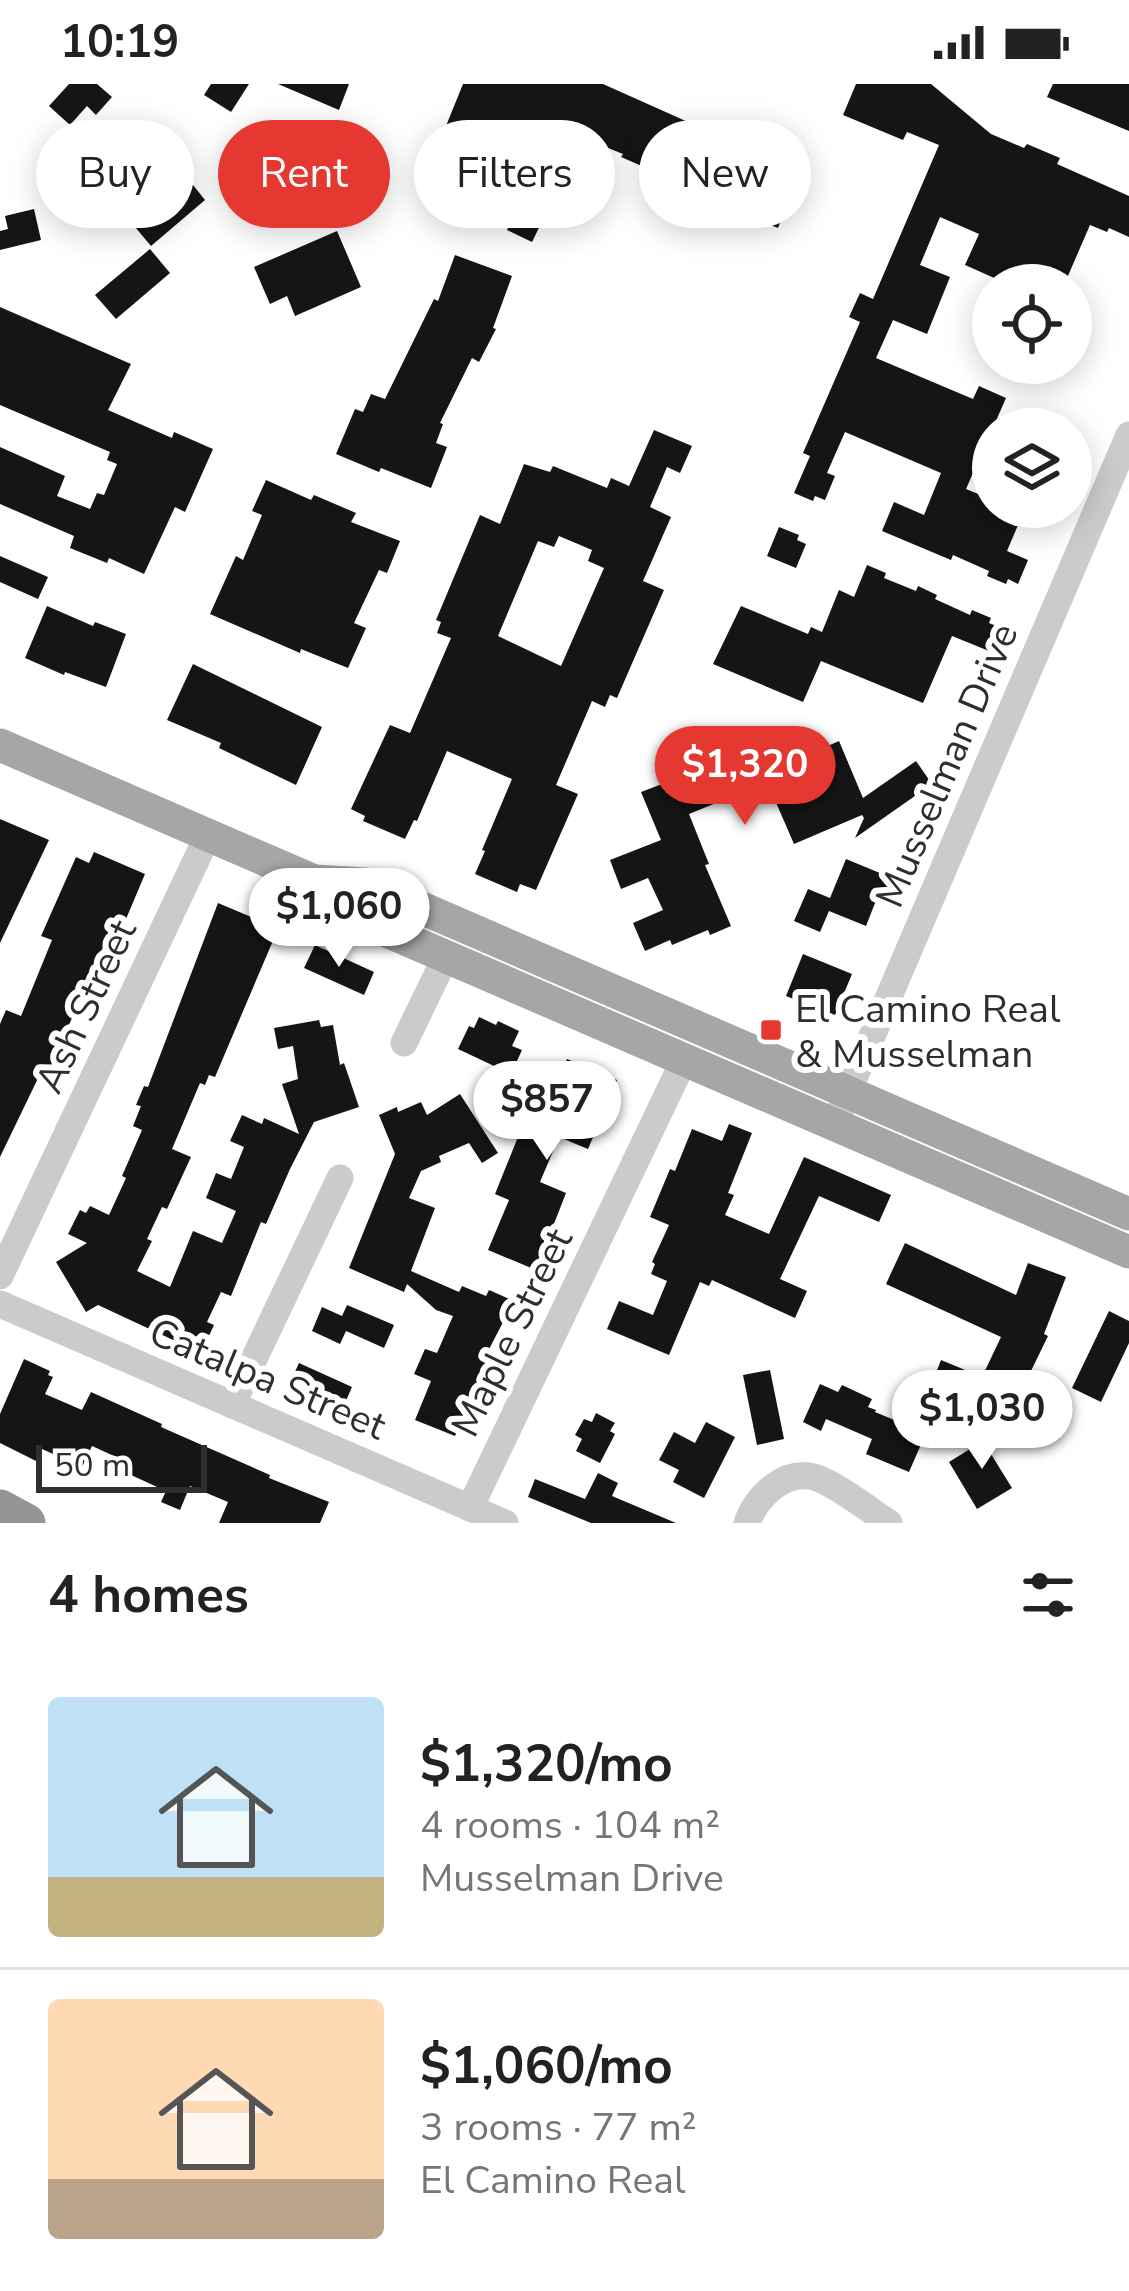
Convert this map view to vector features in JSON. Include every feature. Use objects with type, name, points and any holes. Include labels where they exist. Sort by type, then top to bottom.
[{"type":"highway","points":[[0,1509],[26,1523]]},
{"type":"main road","points":[[0,745],[314,881],[352,916],[1129,1252]]},
{"type":"main road","points":[[314,881],[366,884],[1129,1214]]},
{"type":"street","name":"Musselman Drive","points":[[834,1126],[1129,435]]},
{"type":"street","name":"Ash Street","points":[[0,1276],[208,835]]},
{"type":"street","points":[[404,1043],[446,956]]},
{"type":"street","name":"Maple Street","points":[[470,1508],[684,1060]]},
{"type":"street","points":[[232,1405],[340,1178]]},
{"type":"street","name":"Catalpa Street","points":[[0,1304],[505,1523]]},
{"type":"street","points":[[747,1523],[760,1498],[775,1486],[787,1479],[813,1476],[890,1523]]},
{"type":"building","points":[[69,84],[97,84],[112,97],[96,115],[87,106],[74,120],[64,120],[49,106]]},
{"type":"building","points":[[211,84],[249,84],[231,112],[204,95]]},
{"type":"building","points":[[278,84],[349,84],[339,110]]},
{"type":"building","points":[[463,84],[603,84],[684,120],[639,120],[639,165],[615,151],[615,120],[448,120]]},
{"type":"building","points":[[856,84],[931,84],[991,134],[1060,158],[1057,164],[1129,196],[1129,237],[1090,225],[1073,264],[972,264],[972,268],[965,265],[979,234],[940,217],[920,265],[950,277],[927,334],[893,320],[876,358],[973,399],[979,386],[1006,398],[1002,408],[972,408],[972,475],[966,489],[972,491],[972,528],[1017,528],[1007,551],[1028,560],[1018,584],[1008,579],[1006,584],[953,555],[951,560],[882,531],[894,502],[924,515],[941,473],[845,432],[827,473],[835,476],[825,500],[815,496],[813,501],[794,493],[810,456],[803,453],[860,322],[849,317],[860,293],[873,299],[939,145],[907,132],[903,140],[843,115]]},
{"type":"building","points":[[1053,84],[1129,84],[1129,131],[1047,97]]},
{"type":"building","points":[[194,186],[205,200],[194,209]]},
{"type":"building","points":[[34,209],[41,240],[0,250],[0,231],[8,229],[5,216]]},
{"type":"building","points":[[136,228],[172,228],[151,246]]},
{"type":"building","points":[[508,228],[539,228],[532,242]]},
{"type":"building","points":[[337,231],[361,287],[295,316],[287,296],[270,304],[254,267]]},
{"type":"building","points":[[150,249],[170,273],[116,319],[95,295]]},
{"type":"building","points":[[455,255],[512,276],[496,329],[479,362],[472,358],[440,423],[436,443],[447,447],[431,488],[336,454],[355,409],[363,412],[371,394],[385,399],[434,299],[438,301]]},
{"type":"building","points":[[0,307],[131,364],[108,410],[172,438],[174,432],[213,449],[185,512],[175,507],[144,574],[70,548],[74,536],[0,504],[0,447],[65,476],[57,496],[90,509],[97,493],[104,495],[117,464],[107,460],[110,452],[0,405]]},
{"type":"building","points":[[654,430],[692,446],[680,473],[667,467],[650,507],[671,517],[643,581],[664,590],[617,698],[610,695],[605,707],[592,701],[556,785],[578,794],[536,890],[520,884],[517,892],[475,874],[512,779],[447,751],[405,839],[363,821],[365,816],[351,809],[390,725],[410,733],[451,638],[437,633],[441,622],[436,620],[480,515],[500,524],[524,464],[550,472],[553,466],[607,488],[611,478],[629,486]],"holes":[[[559,536],[592,550],[588,561],[604,568],[561,666],[498,636],[538,541],[554,547]]]},
{"type":"building","points":[[266,480],[356,513],[351,522],[400,541],[387,573],[379,570],[354,623],[366,628],[348,668],[210,614],[236,556],[243,560],[262,515],[252,511]]},
{"type":"building","points":[[779,527],[799,535],[797,540],[806,544],[796,568],[767,556]]},
{"type":"building","points":[[0,556],[48,577],[38,599],[0,582]]},
{"type":"building","points":[[867,565],[886,573],[884,578],[916,591],[918,586],[970,615],[972,610],[991,618],[989,623],[999,627],[989,651],[952,636],[923,703],[821,661],[803,702],[713,664],[741,606],[808,634],[811,627],[822,632],[839,590],[854,597]]},
{"type":"building","points":[[47,606],[126,634],[106,687],[25,658]]},
{"type":"building","points":[[193,664],[322,727],[296,785],[219,748],[221,743],[167,720]]},
{"type":"building","points":[[839,741],[863,798],[916,761],[932,784],[855,838],[862,815],[794,844],[771,791],[763,784],[689,814],[731,926],[645,951],[633,923],[663,910],[648,878],[621,889],[610,860],[661,840],[641,792],[725,760],[730,772],[776,753],[778,758]]},
{"type":"building","points":[[0,819],[49,840],[0,943]]},
{"type":"building","points":[[94,852],[145,874],[126,919],[117,915],[48,1073],[42,1070],[0,1157],[0,1024],[6,1010],[21,1016],[52,940],[41,936],[76,857],[89,863]]},
{"type":"building","points":[[846,859],[892,878],[885,895],[879,893],[866,926],[829,911],[820,932],[794,921],[808,889],[830,898]]},
{"type":"building","points":[[218,903],[270,925],[267,932],[275,936],[215,1077],[209,1075],[205,1085],[200,1083],[172,1149],[191,1157],[167,1209],[162,1207],[137,1271],[170,1287],[193,1231],[222,1243],[236,1211],[206,1198],[216,1173],[231,1179],[244,1147],[230,1141],[242,1115],[262,1124],[264,1118],[299,1134],[282,1084],[298,1079],[293,1046],[278,1049],[274,1028],[319,1020],[321,1027],[333,1025],[340,1065],[344,1063],[359,1107],[314,1122],[266,1224],[261,1222],[231,1296],[221,1292],[207,1322],[214,1325],[201,1353],[98,1305],[86,1312],[56,1262],[87,1243],[68,1234],[80,1210],[86,1213],[90,1206],[109,1215],[126,1178],[122,1176],[142,1130],[133,1126],[141,1106],[136,1105],[144,1086],[148,1087]]},
{"type":"building","points":[[315,945],[374,972],[364,995],[304,968]]},
{"type":"building","points":[[803,954],[852,974],[835,1015],[786,996]]},
{"type":"building","points":[[479,1017],[519,1031],[512,1046],[522,1050],[511,1074],[458,1049]]},
{"type":"building","points":[[567,1059],[617,1080],[588,1149],[559,1137],[540,1182],[566,1193],[536,1270],[488,1250],[509,1200],[495,1194],[522,1127],[537,1133]]},
{"type":"building","points":[[460,1094],[498,1153],[482,1163],[469,1143],[439,1156],[441,1162],[421,1171],[409,1198],[435,1208],[411,1271],[459,1292],[462,1286],[486,1296],[489,1290],[514,1301],[486,1355],[493,1363],[478,1399],[472,1397],[455,1436],[415,1420],[431,1381],[414,1374],[425,1349],[437,1353],[453,1316],[436,1310],[407,1284],[404,1292],[349,1268],[395,1154],[379,1115],[421,1102],[427,1115]]},
{"type":"building","points":[[729,1124],[752,1133],[728,1193],[734,1195],[725,1215],[769,1234],[804,1157],[891,1195],[879,1222],[819,1196],[780,1279],[807,1291],[795,1318],[712,1280],[709,1286],[700,1282],[669,1355],[607,1329],[619,1301],[653,1315],[667,1281],[651,1274],[652,1262],[669,1225],[650,1217],[692,1129],[722,1141]]},
{"type":"building","points":[[905,1243],[1016,1295],[1028,1263],[1066,1277],[1044,1334],[1048,1336],[1030,1373],[1022,1372],[994,1428],[927,1396],[941,1360],[982,1377],[1001,1337],[886,1284]]},
{"type":"building","points":[[347,1305],[394,1325],[384,1348],[346,1331],[340,1344],[312,1331],[322,1307],[342,1316]]},
{"type":"building","points":[[1109,1311],[1129,1321],[1129,1343],[1101,1402],[1072,1388]]},
{"type":"building","points":[[24,1359],[50,1371],[53,1377],[45,1394],[82,1410],[91,1392],[329,1502],[320,1523],[219,1523],[228,1502],[190,1486],[180,1510],[161,1502],[166,1491],[120,1470],[125,1461],[92,1446],[82,1467],[42,1449],[36,1461],[0,1443],[0,1414]]},
{"type":"building","points":[[299,1363],[352,1387],[342,1410],[288,1387]]},
{"type":"building","points":[[770,1370],[784,1439],[757,1445],[743,1375]]},
{"type":"building","points":[[820,1384],[838,1392],[842,1385],[872,1399],[868,1407],[875,1412],[926,1433],[909,1472],[866,1454],[872,1439],[826,1419],[821,1431],[803,1422]]},
{"type":"building","points":[[596,1413],[615,1423],[610,1431],[615,1434],[600,1463],[576,1451],[582,1439],[575,1435],[584,1419],[592,1422]]},
{"type":"building","points":[[706,1422],[735,1437],[704,1498],[673,1482],[679,1470],[659,1460],[674,1432],[695,1443]]},
{"type":"building","points":[[1007,1426],[991,1454],[1012,1488],[977,1509],[949,1462]]},
{"type":"building","points":[[598,1473],[618,1483],[612,1496],[676,1523],[591,1523],[528,1497],[535,1479],[585,1499]]},
{"type":"place","name":"El Camino Real & Musselman","points":[[771,1030]]}]
